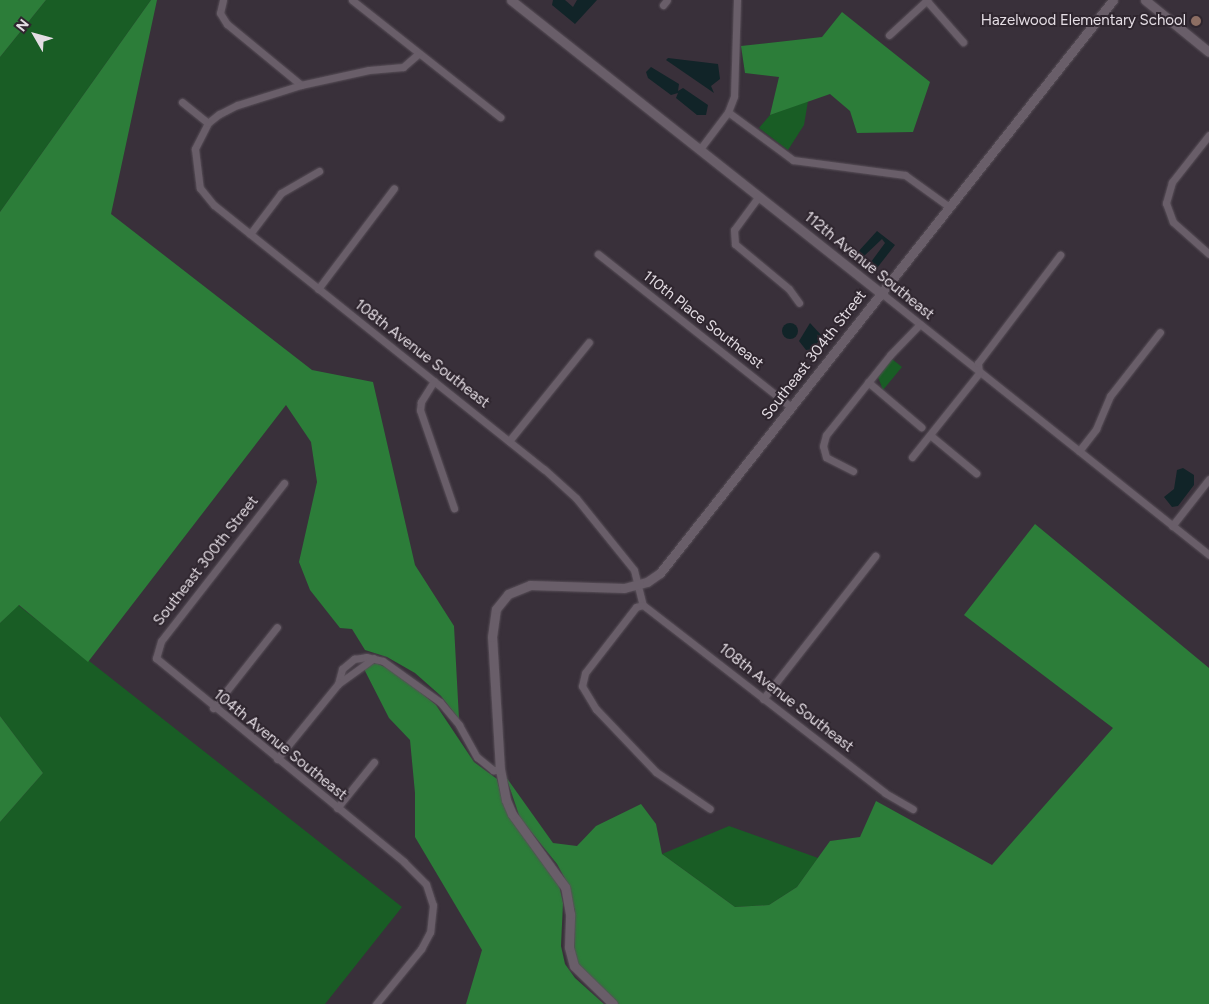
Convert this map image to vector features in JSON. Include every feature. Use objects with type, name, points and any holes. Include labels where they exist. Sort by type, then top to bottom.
[{"type":"street","points":[[223,0],[220,13],[231,27],[301,86]]},
{"type":"street","name":"112th Avenue Southeast","points":[[511,0],[523,4],[700,149],[1209,555]]},
{"type":"street","points":[[700,149],[728,112],[736,83],[737,0]]},
{"type":"street","points":[[889,35],[927,0],[963,42]]},
{"type":"street","name":"Southeast 304th Street","points":[[638,585],[654,578],[665,567],[880,292],[1113,0]]},
{"type":"street","points":[[1146,0],[1209,52]]},
{"type":"street","points":[[355,1],[418,54],[500,118]]},
{"type":"street","points":[[182,102],[208,123],[237,105],[301,86],[370,70],[403,67],[418,54]]},
{"type":"street","points":[[728,112],[793,160],[905,175],[948,206]]},
{"type":"street","name":"108th Avenue Southeast","points":[[208,123],[195,149],[196,176],[205,196],[318,289],[509,441],[576,498],[634,570],[638,585]]},
{"type":"street","points":[[1209,135],[1172,182],[1166,203],[1173,222],[1209,254]]},
{"type":"street","points":[[250,234],[281,193],[319,171]]},
{"type":"street","points":[[318,289],[394,188]]},
{"type":"street","points":[[759,196],[734,230],[733,237],[738,248],[789,289],[799,303]]},
{"type":"street","name":"110th Place Southeast","points":[[598,254],[790,407]]},
{"type":"street","points":[[912,457],[979,372],[978,364],[1060,255]]},
{"type":"street","points":[[853,471],[830,461],[823,446],[826,435],[868,382],[920,324]]},
{"type":"street","points":[[1079,451],[1096,429],[1106,401],[1160,332]]},
{"type":"street","points":[[509,441],[589,342]]},
{"type":"street","points":[[434,381],[421,402],[420,410],[454,508]]},
{"type":"street","points":[[868,382],[921,427]]},
{"type":"street","points":[[930,435],[976,473]]},
{"type":"street","points":[[1172,526],[1209,479]]},
{"type":"street","name":"Southeast 300th Street","points":[[156,658],[161,641],[284,483]]},
{"type":"street","points":[[763,699],[875,556]]},
{"type":"street","points":[[613,1004],[574,966],[569,948],[570,914],[565,887],[512,814],[500,770],[492,637],[493,619],[501,601],[517,588],[530,585],[624,588],[638,585],[644,605],[636,607],[585,673],[582,686],[585,694],[603,717],[668,783],[710,809]]},
{"type":"street","name":"108th Avenue Southeast","points":[[644,605],[886,793],[913,809]]},
{"type":"street","points":[[213,708],[277,627]]},
{"type":"street","name":"104th Avenue Southeast","points":[[156,658],[213,708],[389,850],[426,884],[434,915],[425,944],[376,1004]]},
{"type":"street","points":[[338,684],[342,670],[354,659],[374,658],[393,666],[432,694],[451,714],[476,757],[493,770],[500,770]]},
{"type":"street","points":[[277,759],[338,684],[357,667],[374,658]]},
{"type":"street","points":[[337,808],[374,762]]},
{"type":"green space","points":[[0,0],[46,0],[0,57]]},
{"type":"green space","points":[[46,0],[151,0],[0,212],[0,57]]},
{"type":"green space","points":[[151,0],[157,0],[111,214],[312,370],[373,382],[415,565],[454,626],[459,719],[441,696],[415,673],[387,657],[365,650],[352,629],[340,628],[310,590],[299,562],[317,482],[311,442],[286,405],[88,662],[19,605],[0,623],[0,212]]},
{"type":"green space","points":[[842,12],[930,82],[913,132],[857,133],[850,111],[830,94],[770,115],[779,77],[745,73],[741,46],[822,37]]},
{"type":"green space","points":[[808,101],[804,125],[788,150],[759,128],[770,115]]},
{"type":"green space","points":[[892,359],[902,367],[883,390],[878,377]]},
{"type":"green space","points":[[1035,524],[1209,668],[1209,1004],[618,1004],[582,973],[574,957],[575,912],[569,886],[557,864],[520,818],[506,777],[553,843],[577,846],[596,826],[641,804],[656,824],[662,854],[735,907],[769,905],[797,887],[830,841],[860,837],[876,801],[992,865],[1113,728],[964,615]]},
{"type":"green space","points":[[18,605],[402,907],[325,1004],[0,1004],[0,822],[43,773],[0,716],[0,623]]},
{"type":"green space","points":[[376,663],[394,671],[436,705],[474,762],[497,779],[503,804],[559,885],[563,903],[561,946],[565,964],[575,978],[604,1004],[466,1004],[482,950],[415,837],[415,793],[410,740],[389,718],[363,667]]},
{"type":"green space","points":[[0,716],[43,773],[0,822]]},
{"type":"green space","points":[[729,826],[818,858],[797,887],[769,905],[735,907],[662,854]]},
{"type":"shaded area","points":[[553,0],[565,0],[573,7],[577,0],[597,0],[575,24],[552,5]]},
{"type":"shaded area","points":[[668,58],[718,64],[720,79],[711,86],[714,93],[666,60]]},
{"type":"shaded area","points":[[651,67],[679,84],[678,91],[683,88],[708,105],[706,115],[697,115],[676,98],[678,93],[671,95],[648,78],[646,72]]},
{"type":"shaded area","points":[[877,231],[895,245],[877,268],[871,262],[885,243],[882,239],[863,257],[857,253]]},
{"type":"shaded area","points":[[790,323],[796,325],[798,331],[796,337],[790,339],[784,337],[782,331],[784,325]]},
{"type":"shaded area","points":[[810,323],[822,336],[813,349],[806,350],[799,341]]},
{"type":"shaded area","points":[[1183,468],[1194,475],[1194,485],[1178,506],[1172,507],[1164,497],[1174,489],[1177,470]]},
{"type":"place","name":"Hazelwood Elementary School","points":[[1196,21]]}]
